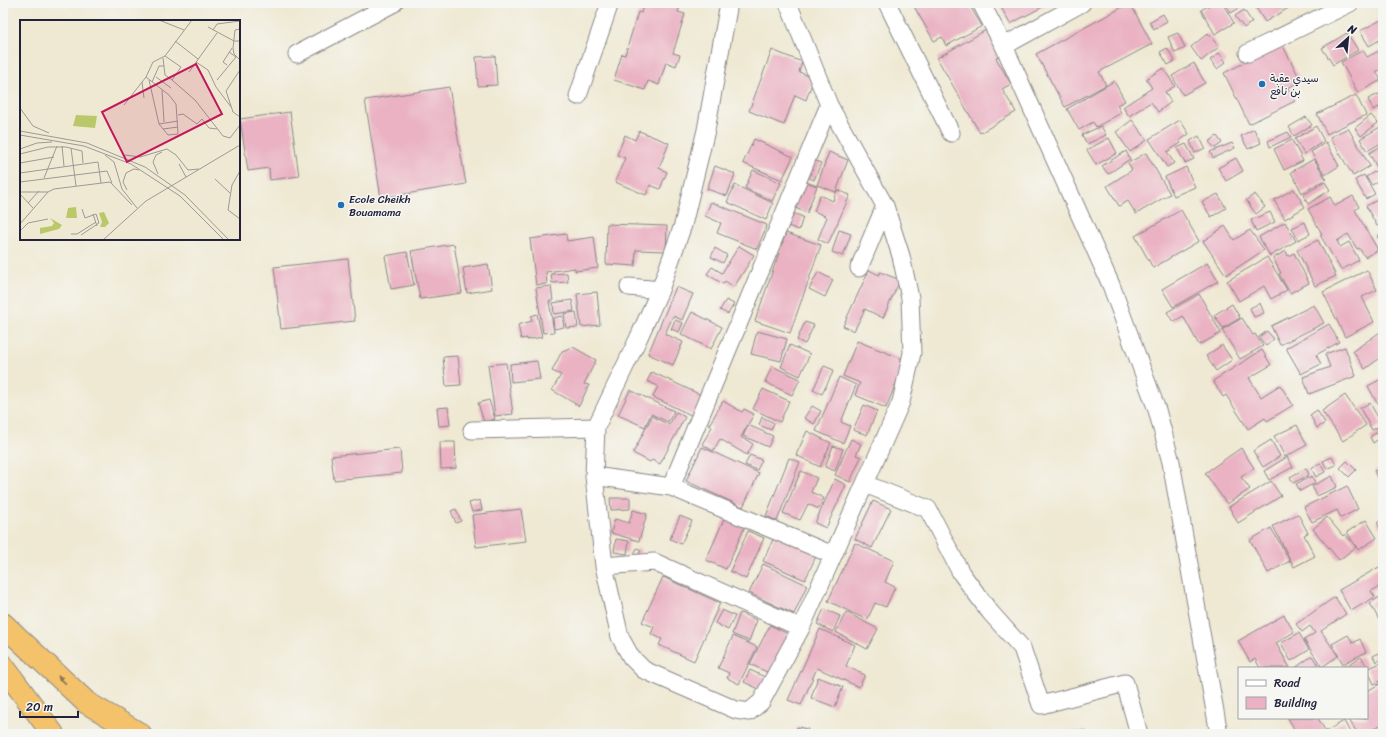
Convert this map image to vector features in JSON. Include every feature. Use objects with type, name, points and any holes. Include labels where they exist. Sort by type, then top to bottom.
[{"type":"highway","points":[[3,624],[86,704],[140,734]]},
{"type":"highway","points":[[3,666],[53,734]]},
{"type":"street","points":[[297,54],[394,3]]},
{"type":"street","points":[[578,96],[610,3]]},
{"type":"street","points":[[729,3],[706,130],[683,225],[660,290],[640,336],[596,427],[594,476],[604,566],[620,637],[631,657],[644,670],[736,710],[749,712],[761,702],[801,628],[901,402],[912,353],[910,298],[901,256],[885,206],[829,105],[788,3]]},
{"type":"street","points":[[887,3],[951,133]]},
{"type":"street","points":[[980,3],[1004,46],[1111,285],[1157,410],[1171,462],[1219,734]]},
{"type":"street","points":[[1004,46],[1082,3]]},
{"type":"street","points":[[1248,53],[1350,3]]},
{"type":"street","points":[[671,487],[829,105]]},
{"type":"street","points":[[860,268],[885,206]]},
{"type":"street","points":[[629,287],[660,290]]},
{"type":"street","points":[[472,430],[596,427]]},
{"type":"street","points":[[594,476],[671,487],[833,555]]},
{"type":"street","points":[[865,484],[928,509],[961,573],[990,612],[1022,648],[1041,705],[1125,683],[1139,734]]},
{"type":"street","points":[[604,566],[654,562],[801,628]]},
{"type":"building","points":[[644,3],[681,3],[678,12],[685,14],[673,53],[680,55],[676,66],[666,62],[659,85],[648,81],[645,90],[614,80],[622,54],[625,55],[638,12],[641,13]]},
{"type":"building","points":[[912,3],[960,3],[962,6],[968,3],[982,26],[946,46],[942,37],[934,41]]},
{"type":"building","points":[[999,3],[1050,3],[1010,24]]},
{"type":"building","points":[[1130,3],[1152,44],[1099,72],[1106,85],[1065,107],[1036,54]]},
{"type":"building","points":[[1213,3],[1222,3],[1234,23],[1215,34],[1201,10]]},
{"type":"building","points":[[1225,3],[1248,3],[1231,13]]},
{"type":"building","points":[[1253,3],[1297,3],[1265,22]]},
{"type":"building","points":[[1244,10],[1252,22],[1244,28],[1235,16]]},
{"type":"building","points":[[1163,14],[1167,21],[1154,29],[1149,22]]},
{"type":"building","points":[[1383,19],[1383,38],[1369,46],[1360,31]]},
{"type":"building","points":[[986,30],[1000,55],[996,58],[1011,84],[1002,89],[1016,112],[980,133],[937,58]]},
{"type":"building","points":[[1178,33],[1185,48],[1175,53],[1168,37]]},
{"type":"building","points":[[1208,33],[1219,47],[1201,61],[1191,47]]},
{"type":"building","points":[[1347,33],[1358,50],[1333,65],[1322,48]]},
{"type":"building","name":"سيدي عقبة بن نافع","points":[[1282,44],[1301,81],[1288,88],[1295,101],[1249,124],[1224,73]]},
{"type":"building","points":[[1167,48],[1175,61],[1168,65],[1160,52]]},
{"type":"building","points":[[1383,49],[1383,68],[1376,72],[1381,80],[1358,93],[1341,62],[1363,50],[1367,57]]},
{"type":"building","points":[[772,50],[802,62],[799,72],[814,78],[806,100],[795,95],[784,125],[749,111]]},
{"type":"building","points":[[1219,53],[1226,62],[1217,69],[1210,60]]},
{"type":"building","points":[[495,56],[497,85],[478,86],[476,57]]},
{"type":"building","points":[[1194,63],[1205,83],[1183,95],[1172,76]]},
{"type":"building","points":[[1163,68],[1175,86],[1165,92],[1171,102],[1158,112],[1151,102],[1129,116],[1123,107],[1152,88],[1146,79]]},
{"type":"building","points":[[1114,81],[1125,101],[1117,105],[1121,113],[1096,127],[1093,122],[1079,130],[1067,109]]},
{"type":"building","points":[[449,87],[466,184],[381,198],[365,100]]},
{"type":"building","points":[[1383,92],[1383,105],[1373,110],[1368,99]]},
{"type":"building","points":[[1356,95],[1366,115],[1327,134],[1317,114]]},
{"type":"building","points":[[290,112],[299,176],[270,180],[269,168],[248,171],[240,119]]},
{"type":"building","points":[[1371,115],[1378,123],[1361,136],[1355,128]]},
{"type":"building","points":[[1306,117],[1312,125],[1294,136],[1289,127]]},
{"type":"building","points":[[1132,120],[1147,140],[1130,152],[1116,132]]},
{"type":"building","points":[[1180,120],[1189,134],[1179,141],[1181,143],[1167,152],[1174,163],[1167,167],[1149,139]]},
{"type":"building","points":[[1101,126],[1106,135],[1087,144],[1082,135]]},
{"type":"building","points":[[1316,126],[1324,141],[1304,154],[1295,139]]},
{"type":"building","points":[[1380,127],[1383,132],[1383,142],[1367,151],[1360,139]]},
{"type":"building","points":[[1348,128],[1370,166],[1353,176],[1330,137]]},
{"type":"building","points":[[1254,129],[1261,143],[1248,149],[1241,136]]},
{"type":"building","points":[[639,131],[669,143],[659,168],[667,172],[660,189],[650,185],[646,195],[615,182],[625,158],[617,155],[625,135],[635,140]]},
{"type":"building","points":[[1288,132],[1291,137],[1270,147],[1268,141]]},
{"type":"building","points":[[1199,136],[1205,148],[1195,153],[1190,141]]},
{"type":"building","points":[[1217,136],[1222,143],[1215,148],[1209,142]]},
{"type":"building","points":[[1109,138],[1117,153],[1096,165],[1087,150]]},
{"type":"building","points":[[754,139],[793,157],[782,180],[743,163]]},
{"type":"building","points":[[1292,140],[1303,161],[1284,170],[1274,149]]},
{"type":"building","points":[[1326,142],[1339,166],[1325,175],[1311,152]]},
{"type":"building","points":[[1232,143],[1235,148],[1213,158],[1210,152]]},
{"type":"building","points":[[1186,144],[1194,159],[1185,163],[1177,148]]},
{"type":"building","points":[[1383,145],[1383,178],[1369,153]]},
{"type":"building","points":[[1126,151],[1130,159],[1108,174],[1102,166]]},
{"type":"building","points":[[829,152],[848,160],[836,192],[817,185]]},
{"type":"building","points":[[1146,153],[1170,194],[1136,214],[1128,201],[1119,206],[1107,186],[1132,170],[1128,163]]},
{"type":"building","points":[[1236,158],[1243,171],[1226,181],[1218,168]]},
{"type":"building","points":[[1314,159],[1326,179],[1302,193],[1291,172]]},
{"type":"building","points":[[813,160],[821,163],[814,180],[807,177]]},
{"type":"building","points":[[715,166],[735,174],[727,196],[707,189]]},
{"type":"building","points":[[1186,167],[1195,187],[1174,196],[1165,177]]},
{"type":"building","points":[[753,170],[781,183],[772,201],[745,188]]},
{"type":"building","points":[[1377,170],[1382,179],[1372,185],[1366,177]]},
{"type":"building","points":[[1364,175],[1375,194],[1366,199],[1355,180]]},
{"type":"building","points":[[803,181],[817,186],[807,213],[793,207]]},
{"type":"building","points":[[1325,182],[1330,190],[1308,204],[1303,195]]},
{"type":"building","points":[[735,185],[773,203],[766,220],[727,202]]},
{"type":"building","points":[[1294,189],[1305,207],[1285,219],[1274,200]]},
{"type":"building","points":[[837,190],[850,195],[828,244],[818,239],[827,217],[814,211],[820,195],[833,201]]},
{"type":"building","points":[[1218,194],[1226,208],[1211,217],[1202,202]]},
{"type":"building","points":[[1255,194],[1265,207],[1256,214],[1246,200]]},
{"type":"building","points":[[1353,196],[1359,207],[1355,210],[1378,250],[1365,257],[1359,248],[1357,249],[1348,234],[1337,241],[1340,247],[1349,242],[1359,260],[1341,270],[1320,235],[1322,234],[1308,209],[1330,197],[1335,206]]},
{"type":"building","points":[[1383,197],[1383,223],[1377,226],[1366,206]]},
{"type":"building","points":[[711,202],[767,225],[757,249],[717,233],[721,223],[705,216]]},
{"type":"building","points":[[1181,210],[1199,241],[1153,268],[1135,236]]},
{"type":"building","points":[[1270,212],[1275,222],[1256,231],[1251,220]]},
{"type":"building","points":[[793,213],[803,217],[799,230],[788,226]]},
{"type":"building","points":[[1285,222],[1296,241],[1270,256],[1259,237]]},
{"type":"building","points":[[1305,222],[1310,234],[1298,240],[1292,228]]},
{"type":"building","points":[[607,224],[667,226],[666,251],[636,250],[635,266],[606,264]]},
{"type":"building","points":[[1225,226],[1234,240],[1250,230],[1264,250],[1226,275],[1203,241]]},
{"type":"building","points":[[839,230],[851,234],[843,256],[832,252]]},
{"type":"building","points":[[786,233],[821,245],[790,333],[755,321]]},
{"type":"building","points":[[1383,233],[1383,244],[1382,245],[1377,236]]},
{"type":"building","points":[[566,234],[567,241],[594,237],[598,268],[575,271],[575,268],[546,272],[547,284],[536,285],[530,239]]},
{"type":"building","points":[[1318,240],[1336,276],[1315,286],[1297,250]]},
{"type":"building","points":[[454,244],[462,293],[420,299],[411,251]]},
{"type":"building","points":[[739,246],[754,255],[734,287],[725,281],[723,284],[707,274],[712,267],[722,273]]},
{"type":"building","points":[[715,248],[727,255],[723,263],[711,257]]},
{"type":"building","points":[[1286,251],[1288,256],[1294,253],[1309,283],[1290,293],[1279,274],[1281,273],[1273,258]]},
{"type":"building","points":[[407,252],[414,285],[391,289],[385,256]]},
{"type":"building","points":[[1267,257],[1287,290],[1271,299],[1264,286],[1239,301],[1227,281]]},
{"type":"building","points":[[348,259],[355,321],[281,329],[274,267]]},
{"type":"building","points":[[1207,263],[1218,281],[1173,307],[1162,289]]},
{"type":"building","points":[[488,264],[492,289],[467,293],[463,268]]},
{"type":"building","points":[[869,270],[879,275],[880,272],[900,280],[883,318],[865,309],[854,331],[843,326]]},
{"type":"building","points":[[1367,270],[1377,290],[1362,297],[1374,322],[1345,337],[1323,292]]},
{"type":"building","points":[[818,272],[833,280],[825,297],[809,289]]},
{"type":"building","points":[[567,273],[568,282],[552,283],[551,274]]},
{"type":"building","points":[[551,286],[553,301],[549,301],[554,332],[543,333],[536,288]]},
{"type":"building","points":[[676,287],[693,294],[682,320],[673,316],[665,334],[683,342],[673,365],[648,354]]},
{"type":"building","points":[[597,292],[600,325],[581,327],[577,294]]},
{"type":"building","points":[[1199,294],[1221,333],[1199,345],[1183,316],[1173,322],[1167,312]]},
{"type":"building","points":[[572,300],[574,311],[554,314],[553,303]]},
{"type":"building","points":[[726,300],[734,304],[728,314],[720,310]]},
{"type":"building","points":[[1260,303],[1264,313],[1254,317],[1250,308]]},
{"type":"building","points":[[1232,304],[1240,318],[1223,328],[1214,315]]},
{"type":"building","points":[[1314,305],[1324,323],[1280,345],[1271,326]]},
{"type":"building","points":[[576,312],[578,327],[566,328],[564,314]]},
{"type":"building","points":[[692,312],[722,327],[711,349],[681,334]]},
{"type":"building","points":[[537,314],[542,337],[527,340],[527,338],[521,339],[518,325],[532,321],[531,316]]},
{"type":"building","points":[[562,316],[564,327],[554,329],[553,318]]},
{"type":"building","points":[[1242,318],[1253,335],[1255,334],[1263,346],[1240,359],[1222,330]]},
{"type":"building","points":[[675,320],[683,323],[679,332],[671,329]]},
{"type":"building","points":[[805,322],[814,325],[805,344],[797,340]]},
{"type":"building","points":[[1329,324],[1339,342],[1316,355],[1321,364],[1301,374],[1286,348]]},
{"type":"building","points":[[1383,330],[1383,356],[1365,369],[1353,351]]},
{"type":"building","points":[[757,331],[787,339],[781,361],[751,354]]},
{"type":"building","points":[[1267,331],[1274,339],[1266,346],[1259,337]]},
{"type":"building","points":[[857,341],[905,360],[886,408],[855,395],[860,383],[843,376]]},
{"type":"building","points":[[790,345],[810,354],[800,376],[781,367]]},
{"type":"building","points":[[1222,345],[1232,360],[1216,371],[1206,356]]},
{"type":"building","points":[[573,347],[596,360],[584,384],[589,385],[579,406],[552,390],[561,375],[552,371],[562,351]]},
{"type":"building","points":[[1345,347],[1356,376],[1309,394],[1303,377],[1330,367],[1325,354]]},
{"type":"building","points":[[1262,350],[1271,365],[1249,378],[1261,397],[1280,385],[1293,405],[1267,421],[1265,418],[1248,429],[1226,395],[1223,397],[1213,381]]},
{"type":"building","points":[[458,356],[461,385],[446,386],[443,357]]},
{"type":"building","points":[[537,361],[540,379],[511,382],[510,364]]},
{"type":"building","points":[[506,363],[513,414],[495,416],[488,365]]},
{"type":"building","points":[[772,366],[800,379],[792,395],[765,382]]},
{"type":"building","points":[[824,366],[834,370],[822,394],[813,390]]},
{"type":"building","points":[[652,372],[703,396],[693,416],[653,397],[658,386],[647,381]]},
{"type":"building","points":[[839,377],[856,385],[841,422],[850,426],[843,443],[816,431]]},
{"type":"building","points":[[1383,378],[1383,394],[1381,395],[1383,400],[1377,403],[1368,386]]},
{"type":"building","points":[[763,389],[789,401],[780,422],[753,409]]},
{"type":"building","points":[[630,390],[674,411],[668,422],[651,414],[645,427],[618,415]]},
{"type":"building","points":[[1345,395],[1366,425],[1343,441],[1322,411]]},
{"type":"building","points":[[489,400],[495,419],[484,422],[478,403]]},
{"type":"building","points":[[723,401],[742,412],[744,409],[754,414],[741,437],[753,444],[747,455],[720,439],[713,451],[702,444],[712,427],[709,425]]},
{"type":"building","points":[[1370,403],[1382,425],[1372,430],[1360,408]]},
{"type":"building","points":[[864,405],[877,411],[867,435],[853,430]]},
{"type":"building","points":[[812,406],[821,411],[814,424],[804,418]]},
{"type":"building","points":[[448,407],[450,425],[439,426],[437,408]]},
{"type":"building","points":[[1317,410],[1325,423],[1317,428],[1310,415]]},
{"type":"building","points":[[676,412],[685,417],[660,464],[652,460],[650,462],[633,453],[652,416],[669,425]]},
{"type":"building","points":[[762,417],[774,423],[771,430],[759,425]]},
{"type":"building","points":[[748,425],[773,436],[768,447],[743,436]]},
{"type":"building","points":[[1297,425],[1307,445],[1285,457],[1274,436]]},
{"type":"building","points":[[1383,428],[1383,436],[1373,443],[1370,437]]},
{"type":"building","points":[[807,431],[831,443],[820,467],[796,455]]},
{"type":"building","points":[[851,439],[861,444],[856,455],[861,457],[850,482],[835,475]]},
{"type":"building","points":[[1271,440],[1280,456],[1263,467],[1253,451]]},
{"type":"building","points":[[440,442],[455,442],[456,468],[441,469]]},
{"type":"building","points":[[833,446],[843,449],[835,471],[825,467]]},
{"type":"building","points":[[702,447],[759,473],[743,507],[686,481]]},
{"type":"building","points":[[1241,448],[1254,468],[1241,477],[1250,489],[1227,504],[1205,473]]},
{"type":"building","points":[[400,449],[402,473],[334,480],[331,456]]},
{"type":"building","points":[[750,455],[762,460],[757,470],[745,465]]},
{"type":"building","points":[[1287,457],[1293,467],[1269,480],[1264,471]]},
{"type":"building","points":[[1332,457],[1336,465],[1327,469],[1323,461]]},
{"type":"building","points":[[789,458],[800,462],[777,521],[766,516]]},
{"type":"building","points":[[1347,461],[1356,470],[1349,477],[1340,468]]},
{"type":"building","points":[[1320,463],[1325,472],[1316,477],[1311,468]]},
{"type":"building","points":[[1383,467],[1383,489],[1374,471]]},
{"type":"building","points":[[1306,468],[1309,475],[1293,483],[1290,477]]},
{"type":"building","points":[[801,471],[817,478],[811,492],[824,498],[819,509],[808,504],[800,520],[783,513]]},
{"type":"building","points":[[1312,476],[1315,483],[1300,491],[1296,484]]},
{"type":"building","points":[[1332,476],[1337,487],[1317,496],[1312,486]]},
{"type":"building","points":[[835,479],[846,485],[826,528],[815,523]]},
{"type":"building","points":[[1271,481],[1281,496],[1238,523],[1229,507]]},
{"type":"building","points":[[1347,486],[1358,509],[1341,518],[1337,510],[1312,522],[1304,507]]},
{"type":"building","points":[[610,498],[630,498],[630,509],[611,510]]},
{"type":"building","points":[[480,500],[482,510],[472,512],[469,503]]},
{"type":"building","points":[[873,501],[891,509],[872,548],[855,539]]},
{"type":"building","points":[[456,509],[461,521],[456,523],[451,511]]},
{"type":"building","points":[[521,509],[526,541],[476,547],[472,515]]},
{"type":"building","points":[[633,510],[647,514],[639,541],[611,533],[615,519],[629,523]]},
{"type":"building","points":[[1298,514],[1308,533],[1304,535],[1315,556],[1294,567],[1273,526]]},
{"type":"building","points":[[680,516],[692,521],[681,544],[670,539]]},
{"type":"building","points":[[725,517],[745,526],[726,569],[706,560]]},
{"type":"building","points":[[1327,517],[1343,536],[1345,534],[1356,547],[1339,560],[1313,529]]},
{"type":"building","points":[[1383,518],[1383,532],[1377,523]]},
{"type":"building","points":[[1366,520],[1377,538],[1358,550],[1347,532]]},
{"type":"building","points":[[1271,528],[1290,561],[1268,573],[1250,540]]},
{"type":"building","points":[[748,531],[764,538],[746,579],[730,571]]},
{"type":"building","points":[[775,535],[817,554],[805,580],[763,561]]},
{"type":"building","points":[[616,539],[629,541],[627,554],[614,552]]},
{"type":"building","points":[[855,543],[894,561],[885,582],[895,587],[886,607],[875,603],[867,620],[828,601]]},
{"type":"building","points":[[637,548],[641,550],[635,562],[631,560]]},
{"type":"building","points":[[763,564],[807,585],[794,614],[749,593]]},
{"type":"building","points":[[1379,567],[1383,573],[1383,585],[1371,591],[1375,597],[1351,611],[1339,590]]},
{"type":"building","points":[[663,577],[720,603],[694,661],[659,645],[662,639],[651,634],[654,627],[642,622]]},
{"type":"building","points":[[1383,595],[1383,618],[1379,620],[1370,603]]},
{"type":"building","points":[[1335,597],[1346,614],[1321,631],[1338,656],[1322,667],[1304,640],[1315,633],[1310,626],[1302,632],[1296,624]]},
{"type":"building","points":[[824,609],[840,616],[833,632],[817,624]]},
{"type":"building","points":[[722,610],[735,616],[728,630],[715,623]]},
{"type":"building","points":[[846,612],[878,629],[867,649],[836,632]]},
{"type":"building","points":[[740,613],[757,620],[749,641],[732,634]]},
{"type":"building","points":[[1284,615],[1294,632],[1276,643],[1289,667],[1259,667],[1255,659],[1250,662],[1238,641]]},
{"type":"building","points":[[770,625],[790,635],[771,674],[750,664]]},
{"type":"building","points":[[820,629],[855,645],[846,666],[865,675],[859,687],[817,668],[801,705],[788,700]]},
{"type":"building","points":[[1299,633],[1309,650],[1291,661],[1281,643]]},
{"type":"building","points":[[1348,635],[1353,643],[1360,639],[1366,652],[1343,664],[1332,644]]},
{"type":"building","points":[[733,636],[757,647],[739,684],[727,678],[729,673],[718,668]]},
{"type":"building","points":[[1379,653],[1382,659],[1376,662],[1373,656]]},
{"type":"building","points":[[1312,656],[1319,667],[1296,667]]},
{"type":"building","points":[[1361,657],[1367,666],[1366,667],[1345,667]]},
{"type":"building","points":[[1383,662],[1383,680],[1374,684],[1368,669]]},
{"type":"building","points":[[750,670],[769,679],[763,691],[744,682]]},
{"type":"building","points":[[818,677],[843,687],[835,707],[811,698]]},
{"type":"building","points":[[1381,683],[1383,687],[1383,723],[1366,734],[1358,734],[1349,719],[1368,719],[1368,690]]},
{"type":"building","points":[[1289,719],[1319,719],[1327,734],[1297,734]]},
{"type":"building","points":[[1344,721],[1351,734],[1327,734],[1326,731]]},
{"type":"building","points":[[797,727],[808,729],[807,734],[796,734]]},
{"type":"building","points":[[1086,731],[1086,734],[1039,734],[1039,733]]},
{"type":"place","name":"سيدي عقبة بن نافع","points":[[1262,84]]},
{"type":"place","name":"Ecole Cheikh Bouamama","points":[[341,205]]}]
